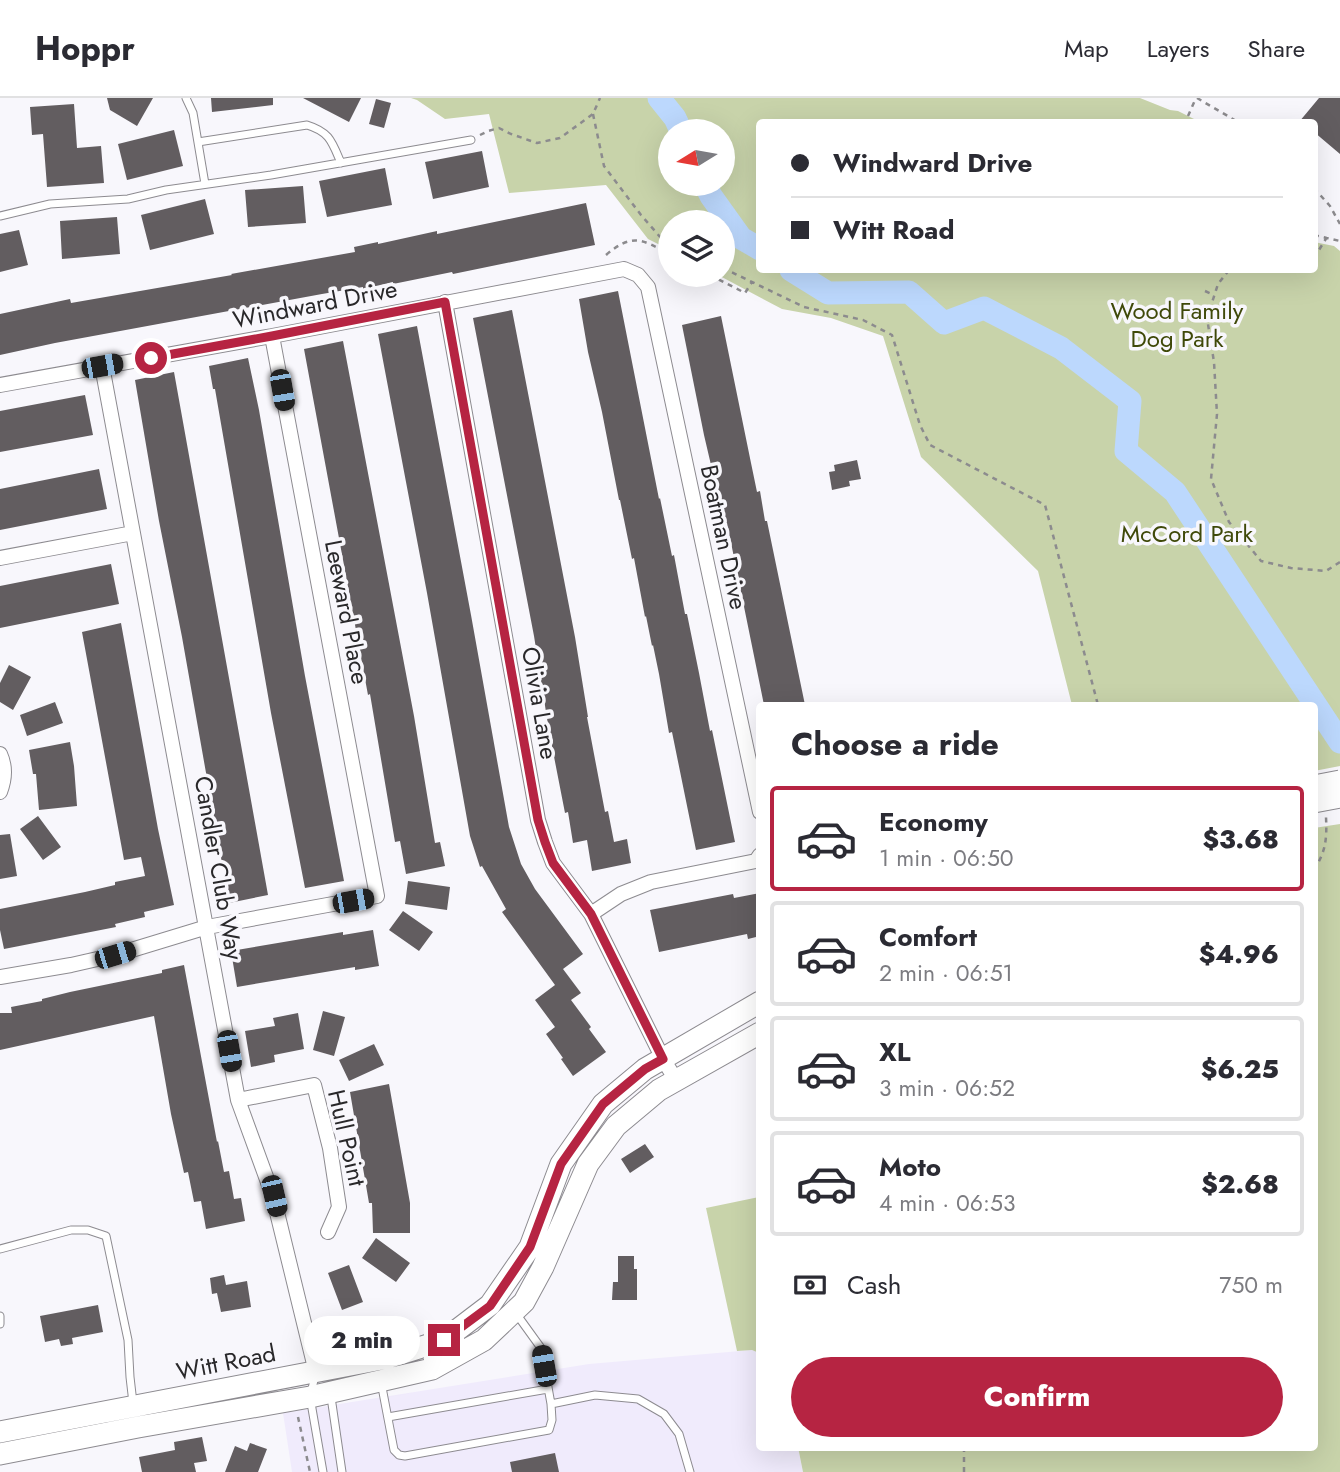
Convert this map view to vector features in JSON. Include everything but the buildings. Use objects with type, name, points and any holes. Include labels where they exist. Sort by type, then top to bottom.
[{"type":"street","name":"Windward Drive","points":[[0,385],[624,269],[638,275]]},
{"type":"street","name":"Boatman Drive","points":[[638,275],[648,287],[756,793]]},
{"type":"street","name":"Olivia Lane","points":[[445,302],[538,820],[553,863],[591,914],[676,1080]]},
{"type":"street","name":"Leeward Place","points":[[207,927],[377,896],[272,336]]},
{"type":"street","name":"Candler Club Way","points":[[102,366],[238,1100],[274,1196],[316,1372]]},
{"type":"street","points":[[0,558],[133,533]]},
{"type":"street","points":[[0,754],[5,779],[0,792]]},
{"type":"street","points":[[1318,785],[1340,781]]},
{"type":"street","points":[[1318,801],[1340,797]]},
{"type":"street","points":[[591,914],[621,894],[652,882],[756,858]]},
{"type":"street","points":[[0,977],[115,955],[207,927]]},
{"type":"street","name":"Witt Road","points":[[0,1454],[136,1416],[387,1357],[444,1340],[490,1306],[530,1247],[561,1164],[603,1104],[645,1069],[756,1004]]},
{"type":"street","name":"Witt Road","points":[[1,1427],[136,1416],[320,1394],[432,1369],[484,1340],[524,1302],[563,1223],[588,1164],[615,1126],[659,1090],[756,1035]]},
{"type":"street","name":"Hull Point","points":[[238,1100],[314,1085],[330,1148],[339,1208],[328,1232]]},
{"type":"street","points":[[542,1213],[563,1223]]},
{"type":"lane","points":[[186,98],[193,113],[205,184]]},
{"type":"lane","points":[[198,142],[307,125],[322,130],[331,140],[341,163]]},
{"type":"lane","points":[[0,216],[50,204],[128,199],[166,190],[471,140]]},
{"type":"lane","points":[[0,1249],[71,1230],[88,1230],[106,1236],[128,1340],[136,1416]]},
{"type":"lane","points":[[381,1380],[394,1450],[399,1455],[549,1430],[552,1420],[551,1404],[541,1348],[514,1311],[497,1295]]},
{"type":"lane","points":[[0,1316],[0,1324]]},
{"type":"lane","points":[[316,1372],[342,1472]]},
{"type":"lane","points":[[316,1372],[320,1394],[323,1472]]},
{"type":"lane","points":[[388,1417],[548,1389]]},
{"type":"lane","points":[[551,1404],[595,1395],[638,1399],[664,1414],[672,1424],[679,1434],[691,1472]]},
{"type":"path","points":[[471,140],[499,128],[537,143],[560,138],[593,114],[600,98]]},
{"type":"path","points":[[1188,116],[1197,98],[1233,119]]},
{"type":"path","points":[[593,114],[604,166],[658,235]]},
{"type":"path","points":[[1318,192],[1330,206],[1340,224]]},
{"type":"path","points":[[1318,236],[1340,242]]},
{"type":"path","points":[[1318,252],[1327,237]]},
{"type":"path","points":[[606,255],[618,244],[634,239],[658,248]]},
{"type":"path","points":[[1227,273],[1218,284],[1207,318],[1214,362],[1217,414],[1211,479],[1229,522],[1261,561],[1292,568],[1326,570],[1340,562]]},
{"type":"path","points":[[735,274],[804,307],[863,320],[892,335],[920,425],[930,445],[1045,505],[1097,702]]},
{"type":"path","points":[[733,287],[745,293],[752,282]]},
{"type":"path","points":[[1205,291],[1214,295]]},
{"type":"path","points":[[297,1416],[310,1472]]},
{"type":"path","points":[[964,1451],[964,1472]]},
{"type":"shaded area","points":[[756,1352],[756,1451],[799,1451],[803,1472],[292,1472],[283,1413],[589,1364]]},
{"type":"green space","name":"McCord Park","points":[[411,98],[1140,98],[1194,119],[756,119],[756,273],[1318,273],[1318,243],[1334,246],[1340,251],[1340,766],[1318,770],[1318,702],[1071,702],[1038,571],[921,457],[883,336],[831,318],[782,309],[735,284],[735,210],[658,210],[658,244],[648,239],[606,185],[509,193],[489,114],[445,119]]},
{"type":"green space","points":[[1340,824],[1340,1472],[803,1472],[799,1451],[1318,1451],[1318,827]]},
{"type":"green space","points":[[756,1198],[756,1352],[737,1351],[706,1208]]},
{"type":"waterway","points":[[659,98],[675,119]]},
{"type":"waterway","points":[[711,196],[741,238],[756,247]]},
{"type":"waterway","points":[[796,273],[828,293],[909,292],[944,323],[984,308],[1061,348],[1130,401],[1126,451],[1175,492],[1314,702]]},
{"type":"waterway","points":[[1318,709],[1340,742]]},
{"type":"route","points":[[151,358],[445,302],[538,820],[553,863],[591,914],[663,1059],[645,1069],[603,1104],[561,1164],[530,1247],[490,1306],[444,1340]]},
{"type":"park label","name":"Wood Family Dog Park","points":[[1177,324]]}]
